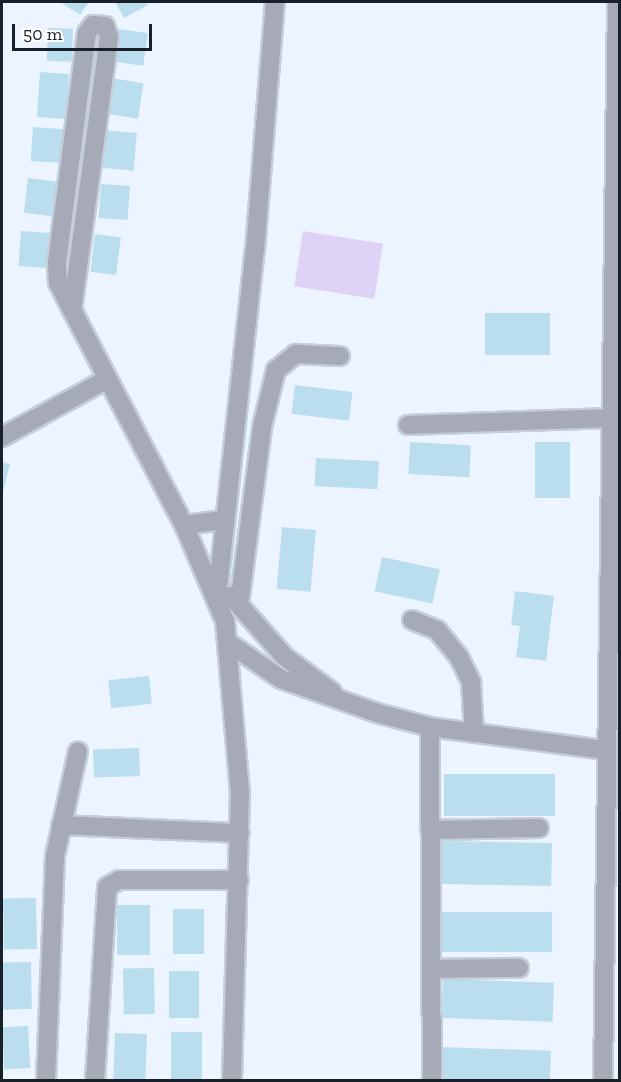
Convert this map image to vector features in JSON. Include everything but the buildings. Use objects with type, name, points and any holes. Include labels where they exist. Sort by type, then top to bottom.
[{"type":"street","points":[[218,590],[254,261],[275,2]]},
{"type":"street","points":[[603,1080],[604,750],[616,2]]},
{"type":"street","points":[[72,310],[109,37],[105,26],[93,25],[87,33],[56,274],[72,310],[107,379],[218,590],[230,644],[240,833],[232,1080]]},
{"type":"street","points":[[81,80],[102,82]]},
{"type":"street","points":[[69,176],[90,178]]},
{"type":"street","points":[[239,605],[262,427],[276,370],[296,354],[340,356]]},
{"type":"street","points":[[2,437],[107,379]]},
{"type":"street","points":[[408,425],[610,418]]},
{"type":"street","points":[[184,525],[224,520]]},
{"type":"street","points":[[218,590],[239,605],[285,657],[343,701]]},
{"type":"street","points":[[412,620],[437,630],[459,657],[471,682],[474,733]]},
{"type":"street","points":[[230,644],[281,679],[343,701],[430,727],[604,750]]},
{"type":"street","points":[[430,727],[432,1080]]},
{"type":"street","points":[[46,1080],[54,856],[78,751]]},
{"type":"street","points":[[61,825],[240,833]]},
{"type":"street","points":[[430,830],[539,828]]},
{"type":"street","points":[[95,1080],[107,887],[119,880],[239,880]]},
{"type":"street","points":[[432,969],[519,968]]},
{"type":"shaded area","points":[[303,231],[383,244],[374,299],[294,286]]}]
